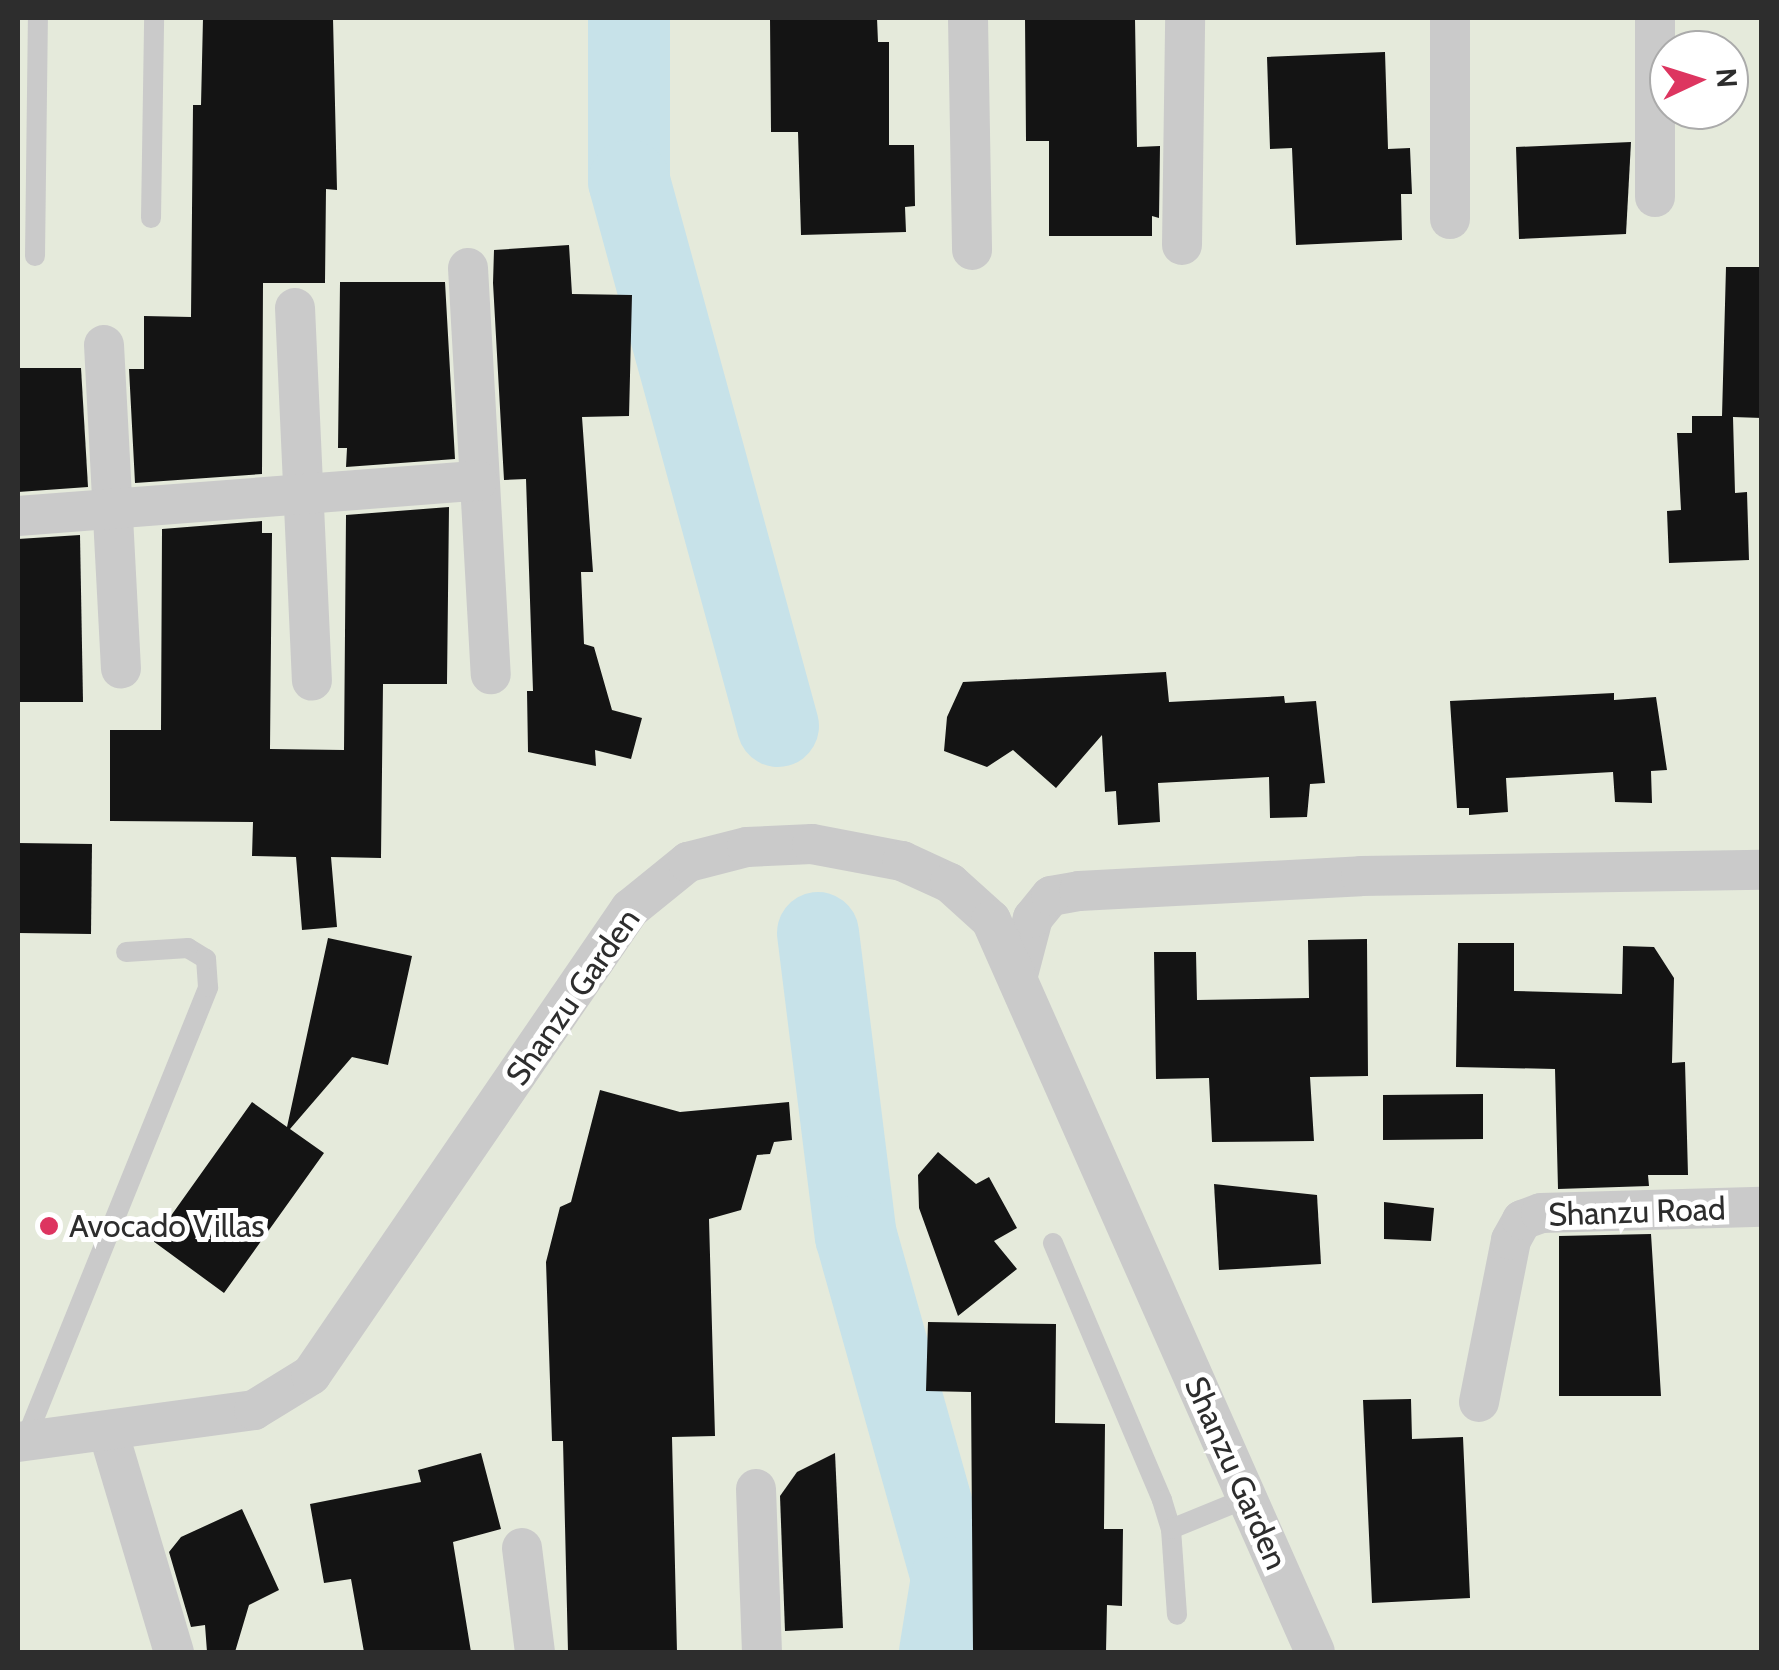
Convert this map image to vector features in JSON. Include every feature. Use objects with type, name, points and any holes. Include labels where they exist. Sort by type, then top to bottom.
[{"type":"street","points":[[968,18],[972,250]]},
{"type":"street","points":[[1182,245],[1184,18]]},
{"type":"street","points":[[1450,18],[1450,218]]},
{"type":"street","points":[[1655,18],[1655,196]]},
{"type":"street","points":[[468,268],[491,674]]},
{"type":"street","points":[[295,308],[312,681]]},
{"type":"street","points":[[104,346],[121,669]]},
{"type":"street","points":[[18,516],[112,514],[302,500],[478,481]]},
{"type":"street","name":"Shanzu Garden","points":[[21,1442],[254,1410],[311,1376],[630,909],[688,862],[747,847],[812,844],[902,861],[950,883],[990,920],[1018,975],[1315,1652]]},
{"type":"street","points":[[1018,975],[1033,918],[1051,896],[1080,890],[1361,876],[1762,870]]},
{"type":"street","name":"Shanzu Road","points":[[1479,1402],[1511,1240],[1522,1220],[1541,1213],[1762,1207]]},
{"type":"street","points":[[108,1431],[174,1652]]},
{"type":"street","points":[[756,1489],[762,1652]]},
{"type":"street","points":[[522,1548],[535,1652]]},
{"type":"lane","points":[[35,256],[38,18]]},
{"type":"lane","points":[[151,218],[154,18]]},
{"type":"lane","points":[[21,1442],[208,988],[206,958],[188,948],[126,952]]},
{"type":"lane","points":[[1053,1243],[1171,1529],[1177,1616]]},
{"type":"lane","points":[[1171,1529],[1247,1498]]},
{"type":"shaded area","points":[[18,18],[1761,18],[1761,1652],[18,1652]]},
{"type":"building","points":[[203,18],[333,18],[337,190],[326,189],[325,283],[263,283],[262,474],[135,483],[129,369],[144,369],[144,316],[191,317],[193,105],[201,105]]},
{"type":"building","points":[[770,18],[877,18],[878,42],[889,42],[889,145],[914,145],[915,206],[905,207],[906,232],[801,235],[798,132],[771,132]]},
{"type":"building","points":[[1025,18],[1135,18],[1137,147],[1160,146],[1159,218],[1152,216],[1152,236],[1049,236],[1049,141],[1026,141]]},
{"type":"building","points":[[1385,52],[1388,149],[1410,148],[1412,194],[1401,194],[1402,240],[1296,245],[1292,148],[1270,149],[1267,57]]},
{"type":"building","points":[[1631,142],[1626,234],[1519,239],[1516,147]]},
{"type":"building","points":[[569,245],[572,294],[632,295],[629,416],[582,417],[593,572],[581,572],[584,644],[594,647],[612,710],[642,718],[631,759],[595,750],[596,766],[528,752],[527,691],[533,691],[526,479],[504,480],[493,283],[494,250]]},
{"type":"building","points":[[1726,267],[1762,267],[1762,418],[1733,417],[1735,493],[1747,492],[1749,560],[1669,563],[1667,511],[1681,510],[1677,433],[1692,433],[1692,416],[1722,416]]},
{"type":"building","points":[[340,282],[445,282],[455,459],[346,467],[347,448],[338,448]]},
{"type":"building","points":[[18,368],[81,368],[88,487],[18,492]]},
{"type":"building","points":[[449,507],[447,684],[383,684],[381,858],[331,857],[337,927],[302,930],[296,857],[252,856],[253,822],[110,821],[110,730],[161,730],[162,529],[262,521],[262,533],[272,533],[270,749],[344,750],[346,515]]},
{"type":"building","points":[[80,535],[83,702],[18,702],[18,539]]},
{"type":"building","points":[[1166,672],[1169,702],[1284,696],[1285,703],[1316,701],[1325,783],[1310,784],[1307,817],[1270,818],[1269,777],[1158,783],[1160,822],[1118,825],[1116,791],[1105,792],[1102,735],[1056,788],[1013,750],[987,767],[944,751],[947,717],[963,682]]},
{"type":"building","points":[[1614,693],[1614,700],[1656,697],[1667,770],[1651,771],[1652,803],[1615,802],[1613,772],[1506,778],[1508,812],[1469,815],[1469,808],[1457,808],[1450,701]]},
{"type":"building","points":[[18,843],[92,844],[91,934],[18,933]]},
{"type":"building","points":[[328,938],[412,956],[388,1065],[352,1057],[290,1129],[324,1153],[224,1293],[153,1241],[252,1102],[287,1127]]},
{"type":"building","points":[[1367,939],[1368,1076],[1310,1077],[1314,1141],[1212,1142],[1209,1078],[1156,1079],[1154,952],[1196,952],[1197,1000],[1309,998],[1308,940]]},
{"type":"building","points":[[1458,943],[1514,943],[1514,991],[1622,994],[1623,946],[1654,947],[1674,978],[1672,1063],[1685,1062],[1688,1175],[1648,1175],[1649,1186],[1558,1189],[1555,1069],[1456,1067]]},
{"type":"building","points":[[600,1090],[680,1112],[789,1102],[792,1140],[774,1142],[770,1154],[757,1155],[741,1210],[709,1219],[715,1436],[672,1437],[677,1652],[568,1652],[563,1441],[552,1441],[546,1262],[560,1207],[571,1202]]},
{"type":"building","points":[[1483,1094],[1483,1139],[1383,1140],[1383,1095]]},
{"type":"building","points":[[938,1152],[976,1184],[989,1177],[1017,1228],[994,1241],[1017,1269],[958,1316],[919,1208],[918,1175]]},
{"type":"building","points":[[1214,1184],[1317,1195],[1321,1264],[1219,1270]]},
{"type":"building","points":[[1384,1202],[1434,1208],[1431,1241],[1384,1239]]},
{"type":"building","points":[[1651,1234],[1661,1396],[1559,1396],[1559,1236]]},
{"type":"building","points":[[928,1322],[1056,1324],[1055,1423],[1105,1424],[1104,1529],[1123,1529],[1122,1606],[1107,1605],[1106,1652],[973,1652],[971,1392],[926,1391]]},
{"type":"building","points":[[1411,1399],[1412,1439],[1463,1437],[1470,1598],[1372,1603],[1363,1400]]},
{"type":"building","points":[[481,1453],[501,1529],[453,1542],[471,1652],[364,1652],[351,1579],[324,1583],[310,1504],[421,1482],[418,1470]]},
{"type":"building","points":[[835,1453],[843,1628],[785,1631],[780,1496],[797,1472]]},
{"type":"building","points":[[242,1509],[279,1590],[249,1605],[235,1652],[207,1652],[205,1625],[191,1627],[169,1552],[181,1537]]},
{"type":"waterway","points":[[629,18],[629,181],[778,726]]},
{"type":"waterway","points":[[818,933],[856,1236],[952,1578],[940,1652]]},
{"type":"place","name":"Avocado Villas","points":[[49,1226]]}]
